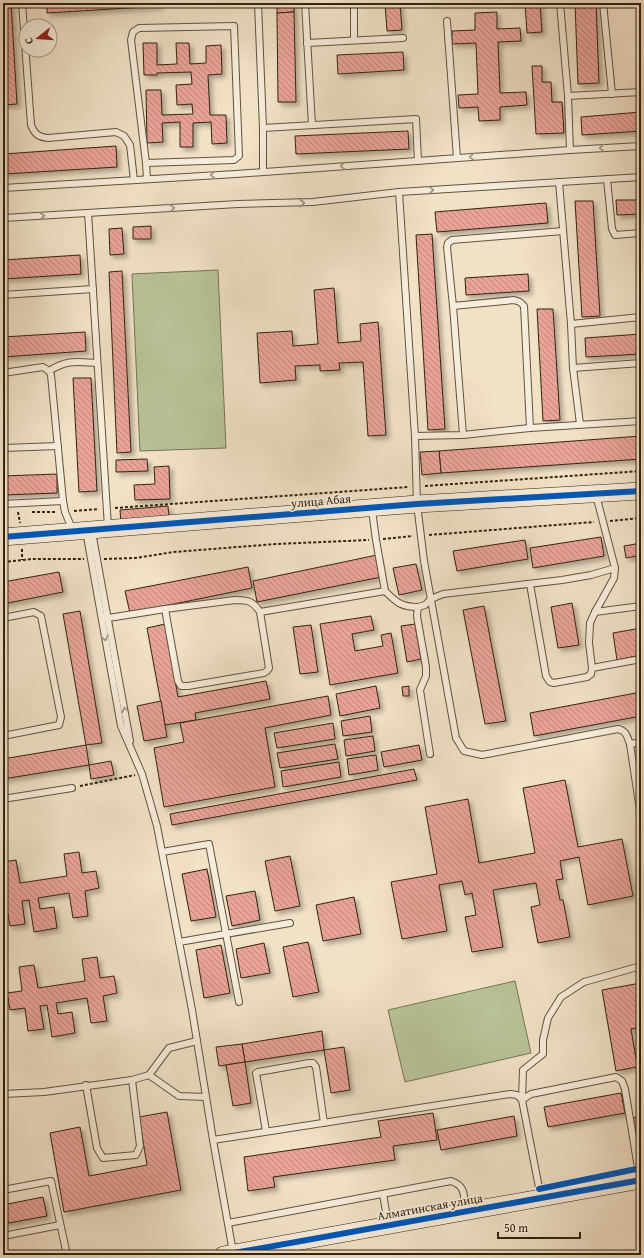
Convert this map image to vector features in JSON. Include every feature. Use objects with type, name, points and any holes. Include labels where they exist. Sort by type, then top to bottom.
[{"type":"street","name":"улица Абая","points":[[3,537],[372,507],[641,491]]},
{"type":"street","name":"Алматинская улица","points":[[228,1254],[640,1180]]},
{"type":"lane","points":[[22,3],[31,125],[34,132],[48,138],[116,132],[124,136],[130,144],[134,180]]},
{"type":"lane","points":[[258,3],[263,172]]},
{"type":"lane","points":[[305,3],[312,125]]},
{"type":"lane","points":[[354,3],[354,40]]},
{"type":"lane","points":[[560,3],[568,96],[570,150]]},
{"type":"lane","points":[[603,3],[612,94]]},
{"type":"lane","points":[[447,21],[457,158]]},
{"type":"lane","points":[[146,163],[234,160],[239,156],[234,26],[138,28],[133,32],[131,40],[147,179]]},
{"type":"lane","points":[[307,43],[403,38]]},
{"type":"lane","points":[[568,96],[641,92]]},
{"type":"lane","points":[[262,128],[416,119],[418,161]]},
{"type":"lane","points":[[3,188],[641,146]]},
{"type":"lane","points":[[3,218],[238,204],[313,202],[398,192],[641,177]]},
{"type":"lane","points":[[607,179],[612,229],[615,235],[641,233]]},
{"type":"lane","points":[[559,182],[571,324],[573,368],[580,424]]},
{"type":"lane","points":[[398,192],[415,436],[417,504],[424,561],[456,738],[464,751],[482,756],[618,729],[622,730],[626,733],[630,744],[641,817]]},
{"type":"lane","points":[[88,213],[107,508],[90,530],[91,559],[132,749],[142,774],[157,826],[197,1041],[228,1223],[228,1254]]},
{"type":"lane","points":[[463,435],[453,306],[446,248],[448,243],[452,240],[563,231]]},
{"type":"lane","points":[[3,295],[92,289]]},
{"type":"lane","points":[[453,306],[514,300],[520,302],[524,306],[530,428]]},
{"type":"lane","points":[[571,324],[641,317]]},
{"type":"lane","points":[[49,371],[64,363],[98,363]]},
{"type":"lane","points":[[573,368],[641,363]]},
{"type":"lane","points":[[3,373],[43,367],[49,371],[52,380],[65,512],[90,530],[105,619]]},
{"type":"lane","points":[[415,436],[463,435],[580,424],[641,421]]},
{"type":"lane","points":[[3,448],[58,446]]},
{"type":"lane","points":[[530,584],[546,676],[550,682],[554,683],[587,677],[591,674],[592,668],[589,643],[590,623],[614,578],[615,568],[596,494]]},
{"type":"lane","points":[[3,504],[63,501]]},
{"type":"lane","points":[[372,507],[385,591],[395,602],[408,607],[425,605],[431,599],[443,594],[591,575],[615,568]]},
{"type":"lane","points":[[260,612],[385,591]]},
{"type":"lane","points":[[105,619],[165,609],[244,600],[254,604],[260,612],[269,668],[264,673],[181,686],[178,681],[165,609]]},
{"type":"lane","points":[[595,612],[641,606]]},
{"type":"lane","points":[[418,607],[417,616],[426,667],[426,676],[420,690],[430,754]]},
{"type":"lane","points":[[3,618],[34,612],[41,616],[61,717],[59,724],[3,736]]},
{"type":"lane","points":[[592,668],[641,659]]},
{"type":"lane","points":[[630,744],[641,742]]},
{"type":"lane","points":[[3,799],[72,788]]},
{"type":"lane","points":[[162,852],[209,844],[239,1002]]},
{"type":"lane","points":[[179,942],[290,923]]},
{"type":"lane","points":[[540,1198],[522,1100],[523,1070],[543,1054],[543,1040],[548,1018],[561,997],[584,982],[641,966]]},
{"type":"lane","points":[[3,1094],[44,1092],[86,1085],[132,1080],[149,1075],[169,1048],[197,1041]]},
{"type":"lane","points":[[266,1131],[256,1073],[309,1063],[313,1063],[316,1067],[324,1123]]},
{"type":"lane","points":[[149,1075],[179,1096],[206,1097]]},
{"type":"lane","points":[[522,1100],[531,1094],[616,1077],[622,1081],[625,1089],[640,1180]]},
{"type":"lane","points":[[86,1085],[97,1148],[103,1158],[136,1155],[140,1146],[132,1080]]},
{"type":"lane","points":[[213,1140],[510,1094],[517,1095],[522,1100]]},
{"type":"lane","points":[[3,1190],[51,1181],[67,1255]]},
{"type":"lane","points":[[228,1223],[451,1181],[459,1184],[463,1190],[466,1212]]},
{"type":"lane","points":[[383,1194],[388,1226]]},
{"type":"lane","points":[[3,1236],[60,1225]]},
{"type":"path","points":[[26,512],[65,512],[641,471]]},
{"type":"path","points":[[3,562],[32,559],[91,559]]},
{"type":"path","points":[[72,788],[142,774]]},
{"type":"green space","points":[[218,270],[226,448],[140,451],[132,274]]},
{"type":"green space","points":[[515,981],[531,1053],[405,1082],[388,1010]]},
{"type":"building","points":[[3,3],[11,3],[17,104],[3,105]]},
{"type":"building","points":[[47,3],[160,3],[161,6],[47,13]]},
{"type":"building","points":[[277,3],[294,3],[294,12],[277,13]]},
{"type":"building","points":[[385,3],[400,3],[402,30],[387,31]]},
{"type":"building","points":[[525,3],[540,3],[542,32],[527,33]]},
{"type":"building","points":[[575,3],[596,3],[599,83],[578,84]]},
{"type":"building","points":[[294,12],[296,102],[278,102],[277,13]]},
{"type":"building","points":[[497,12],[497,29],[520,28],[521,41],[498,42],[500,93],[526,92],[527,105],[500,107],[500,120],[479,121],[478,107],[459,108],[458,95],[478,94],[476,43],[452,44],[452,31],[475,30],[475,13]]},
{"type":"building","points":[[143,43],[157,43],[157,65],[177,64],[176,43],[189,43],[190,64],[206,63],[206,46],[221,45],[222,74],[208,75],[210,115],[226,115],[227,143],[212,144],[211,122],[193,123],[193,147],[180,147],[180,122],[162,123],[163,142],[147,143],[146,90],[161,90],[162,115],[193,114],[192,104],[177,105],[176,85],[192,84],[191,72],[144,75]]},
{"type":"building","points":[[403,52],[404,70],[338,74],[337,55]]},
{"type":"building","points":[[532,66],[542,66],[542,82],[551,82],[552,102],[562,102],[564,133],[536,134]]},
{"type":"building","points":[[641,112],[641,131],[582,135],[581,117]]},
{"type":"building","points":[[408,131],[409,149],[296,154],[295,136]]},
{"type":"building","points":[[116,146],[117,167],[5,174],[4,154]]},
{"type":"building","points":[[616,200],[641,200],[641,214],[617,215]]},
{"type":"building","points":[[575,201],[593,201],[600,316],[582,317]]},
{"type":"building","points":[[546,203],[548,223],[437,232],[435,212]]},
{"type":"building","points":[[151,226],[151,239],[133,239],[133,227]]},
{"type":"building","points":[[122,228],[124,254],[110,255],[109,229]]},
{"type":"building","points":[[432,234],[445,429],[428,430],[416,235]]},
{"type":"building","points":[[80,255],[81,274],[3,279],[3,260]]},
{"type":"building","points":[[122,271],[131,452],[117,453],[109,272]]},
{"type":"building","points":[[528,274],[529,291],[466,295],[465,278]]},
{"type":"building","points":[[334,288],[338,343],[361,341],[360,324],[378,322],[386,435],[368,436],[363,362],[339,363],[340,370],[320,371],[320,365],[295,366],[296,380],[260,383],[257,333],[292,331],[293,346],[318,344],[314,290]]},
{"type":"building","points":[[537,309],[553,309],[560,420],[543,421]]},
{"type":"building","points":[[85,332],[86,351],[3,357],[3,337]]},
{"type":"building","points":[[641,334],[641,354],[586,357],[585,338]]},
{"type":"building","points":[[73,378],[91,378],[97,491],[79,492]]},
{"type":"building","points":[[641,436],[641,459],[441,473],[439,451]]},
{"type":"building","points":[[439,451],[441,473],[422,475],[420,452]]},
{"type":"building","points":[[147,459],[148,471],[116,472],[116,460]]},
{"type":"building","points":[[169,466],[170,499],[135,500],[134,485],[155,484],[154,467]]},
{"type":"building","points":[[57,474],[57,493],[3,495],[3,476]]},
{"type":"building","points":[[168,506],[169,518],[121,522],[120,510]]},
{"type":"building","points":[[601,537],[604,556],[533,568],[530,548]]},
{"type":"building","points":[[525,540],[528,559],[457,571],[453,551]]},
{"type":"building","points":[[641,543],[641,555],[626,558],[624,546]]},
{"type":"building","points":[[377,555],[381,577],[257,602],[253,581]]},
{"type":"building","points":[[416,564],[422,590],[399,595],[393,568]]},
{"type":"building","points":[[248,567],[252,588],[130,613],[125,591]]},
{"type":"building","points":[[59,572],[63,592],[3,604],[3,582]]},
{"type":"building","points":[[572,603],[579,645],[558,648],[551,607]]},
{"type":"building","points":[[484,606],[506,721],[485,724],[463,610]]},
{"type":"building","points":[[80,611],[102,743],[86,745],[63,614]]},
{"type":"building","points":[[371,616],[374,630],[352,634],[355,651],[383,646],[381,635],[391,633],[398,673],[330,685],[320,624]]},
{"type":"building","points":[[165,624],[178,697],[266,681],[270,699],[195,713],[196,720],[165,725],[147,628]]},
{"type":"building","points":[[415,624],[421,659],[407,662],[401,626]]},
{"type":"building","points":[[311,625],[318,672],[300,674],[293,627]]},
{"type":"building","points":[[641,628],[641,655],[617,660],[613,633]]},
{"type":"building","points":[[376,686],[380,708],[340,716],[336,694]]},
{"type":"building","points":[[409,686],[409,696],[403,696],[402,687]]},
{"type":"building","points":[[641,692],[641,716],[534,736],[530,713]]},
{"type":"building","points":[[328,696],[331,715],[265,728],[275,787],[164,807],[154,748],[184,742],[180,723]]},
{"type":"building","points":[[161,701],[167,737],[144,741],[137,706]]},
{"type":"building","points":[[370,716],[372,732],[343,736],[341,721]]},
{"type":"building","points":[[333,723],[335,739],[277,748],[274,733]]},
{"type":"building","points":[[373,736],[375,751],[346,756],[344,740]]},
{"type":"building","points":[[335,744],[338,759],[280,768],[277,753]]},
{"type":"building","points":[[86,745],[89,765],[3,779],[3,759]]},
{"type":"building","points":[[419,745],[422,760],[384,767],[381,752]]},
{"type":"building","points":[[376,755],[378,770],[349,775],[347,759]]},
{"type":"building","points":[[111,761],[114,775],[91,779],[89,765]]},
{"type":"building","points":[[339,762],[341,777],[283,787],[281,771]]},
{"type":"building","points":[[414,769],[417,780],[172,825],[170,814]]},
{"type":"building","points":[[565,780],[578,847],[622,839],[633,896],[588,905],[579,857],[560,861],[563,879],[556,880],[560,900],[563,900],[570,937],[538,943],[531,907],[540,905],[536,883],[493,890],[503,947],[472,952],[465,917],[476,915],[472,893],[465,895],[462,881],[439,885],[447,931],[402,939],[391,882],[437,874],[425,807],[468,799],[479,863],[535,853],[523,788]]},
{"type":"building","points":[[79,852],[82,873],[96,871],[99,888],[85,891],[88,916],[73,918],[69,893],[38,898],[40,909],[54,907],[57,928],[34,932],[29,900],[22,901],[25,924],[10,926],[6,903],[3,904],[3,862],[16,860],[20,883],[67,876],[64,854]]},
{"type":"building","points":[[290,856],[300,906],[275,911],[265,861]]},
{"type":"building","points":[[207,869],[216,917],[191,921],[182,874]]},
{"type":"building","points":[[255,891],[260,920],[232,926],[226,896]]},
{"type":"building","points":[[354,897],[361,934],[323,941],[316,905]]},
{"type":"building","points":[[308,942],[319,992],[293,997],[283,947]]},
{"type":"building","points":[[264,943],[270,973],[241,978],[236,949]]},
{"type":"building","points":[[221,945],[230,993],[204,998],[196,950]]},
{"type":"building","points":[[97,957],[100,978],[114,976],[117,993],[103,996],[107,1021],[91,1023],[87,998],[56,1003],[58,1014],[72,1012],[75,1033],[52,1037],[47,1005],[40,1006],[44,1029],[28,1031],[25,1008],[10,1010],[7,993],[22,991],[19,967],[34,965],[38,988],[85,981],[82,959]]},
{"type":"building","points":[[641,983],[641,1027],[631,1029],[636,1059],[641,1058],[641,1066],[616,1071],[602,990]]},
{"type":"building","points":[[322,1031],[324,1050],[245,1062],[242,1044]]},
{"type":"building","points":[[242,1044],[245,1062],[219,1066],[216,1047]]},
{"type":"building","points":[[344,1047],[350,1090],[331,1093],[324,1050]]},
{"type":"building","points":[[245,1062],[251,1103],[233,1106],[226,1065]]},
{"type":"building","points":[[621,1093],[625,1113],[548,1127],[544,1107]]},
{"type":"building","points":[[167,1112],[181,1190],[64,1212],[50,1133],[80,1127],[89,1176],[147,1165],[139,1117]]},
{"type":"building","points":[[433,1113],[437,1140],[393,1146],[395,1160],[273,1177],[275,1187],[248,1191],[244,1157],[381,1137],[378,1121]]},
{"type":"building","points":[[514,1116],[517,1136],[441,1150],[437,1130]]},
{"type":"building","points":[[641,1117],[641,1146],[638,1146],[633,1118]]},
{"type":"building","points":[[43,1197],[47,1216],[3,1224],[3,1205]]},
{"type":"cycle path","points":[[3,537],[417,504],[641,491]]},
{"type":"cycle path","points":[[539,1189],[641,1168]]},
{"type":"cycle path","points":[[223,1255],[641,1180]]}]
